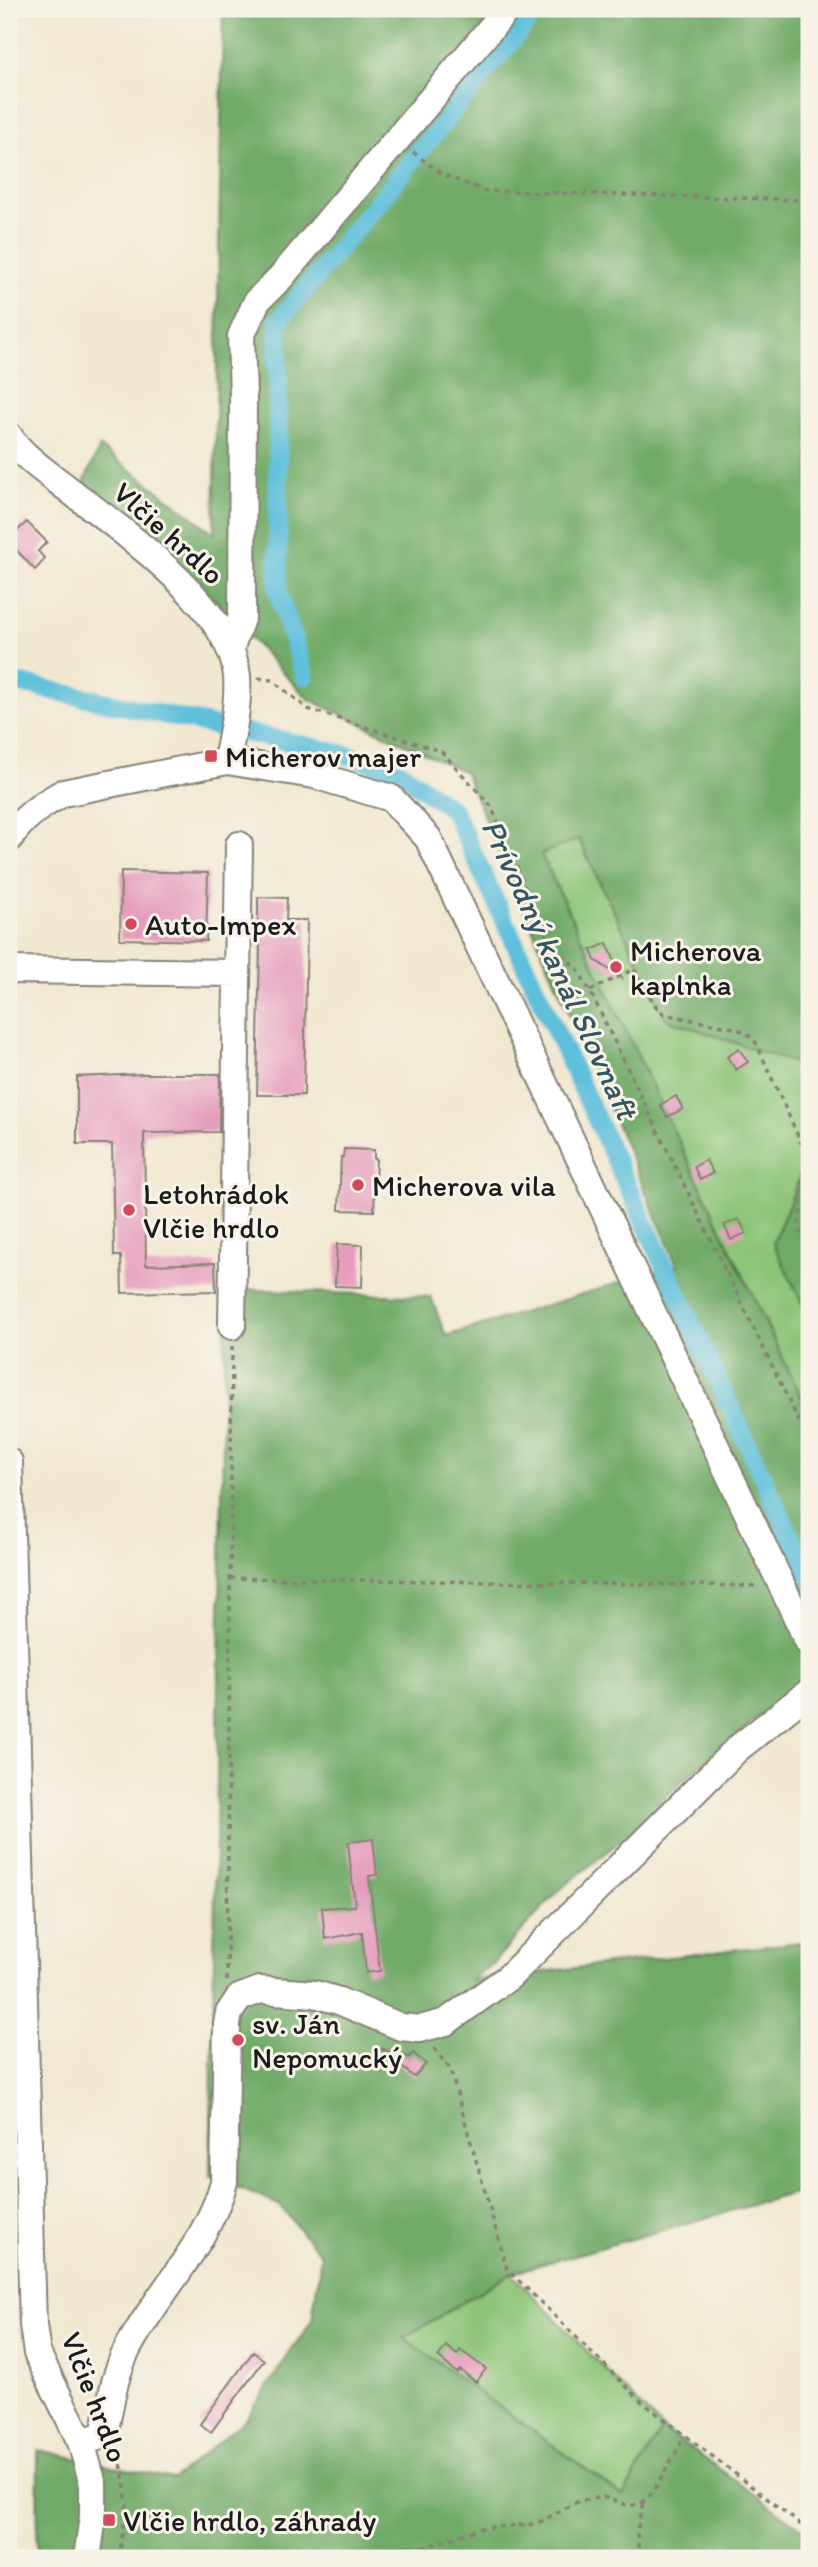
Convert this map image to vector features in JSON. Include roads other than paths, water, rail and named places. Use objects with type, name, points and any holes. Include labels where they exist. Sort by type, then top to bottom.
[{"type":"street","points":[[231,647],[242,616],[241,337],[257,301],[281,277],[507,9]]},
{"type":"street","name":"Vlčie hrdlo","points":[[9,436],[47,472],[134,540],[194,596],[231,647],[237,675],[236,713],[228,754]]},
{"type":"street","points":[[9,839],[22,821],[63,793],[228,754],[314,775],[391,798],[428,838],[809,1643]]},
{"type":"street","points":[[232,1326],[239,845]]},
{"type":"street","points":[[9,970],[237,973]]},
{"type":"street","name":"Vlčie hrdlo","points":[[9,1462],[33,2325],[37,2353],[93,2439],[93,2517],[87,2558]]},
{"type":"street","points":[[93,2439],[128,2348],[218,2203],[224,2182],[227,2024],[234,2004],[248,1993],[260,1990],[315,1994],[401,2027],[420,2029],[446,2022],[509,1977],[737,1749],[809,1692]]},
{"type":"waterway","points":[[305,676],[278,592],[278,322],[538,9]]},
{"type":"waterway","name":"Prívodný kanál Slovnaft","points":[[9,681],[348,755],[400,772],[453,810],[809,1577]]},
{"type":"place","name":"Micherov majer","points":[[211,756]]},
{"type":"place","name":"Auto-Impex","points":[[131,924]]},
{"type":"place","name":"Micherova kaplnka","points":[[616,967]]},
{"type":"place","name":"Micherova vila","points":[[358,1185]]},
{"type":"place","name":"Letohrádok Vlčie hrdlo","points":[[129,1210]]},
{"type":"place","name":"sv. Ján Nepomucký","points":[[238,2040]]},
{"type":"place","name":"Vlčie hrdlo, záhrady","points":[[109,2520]]}]
